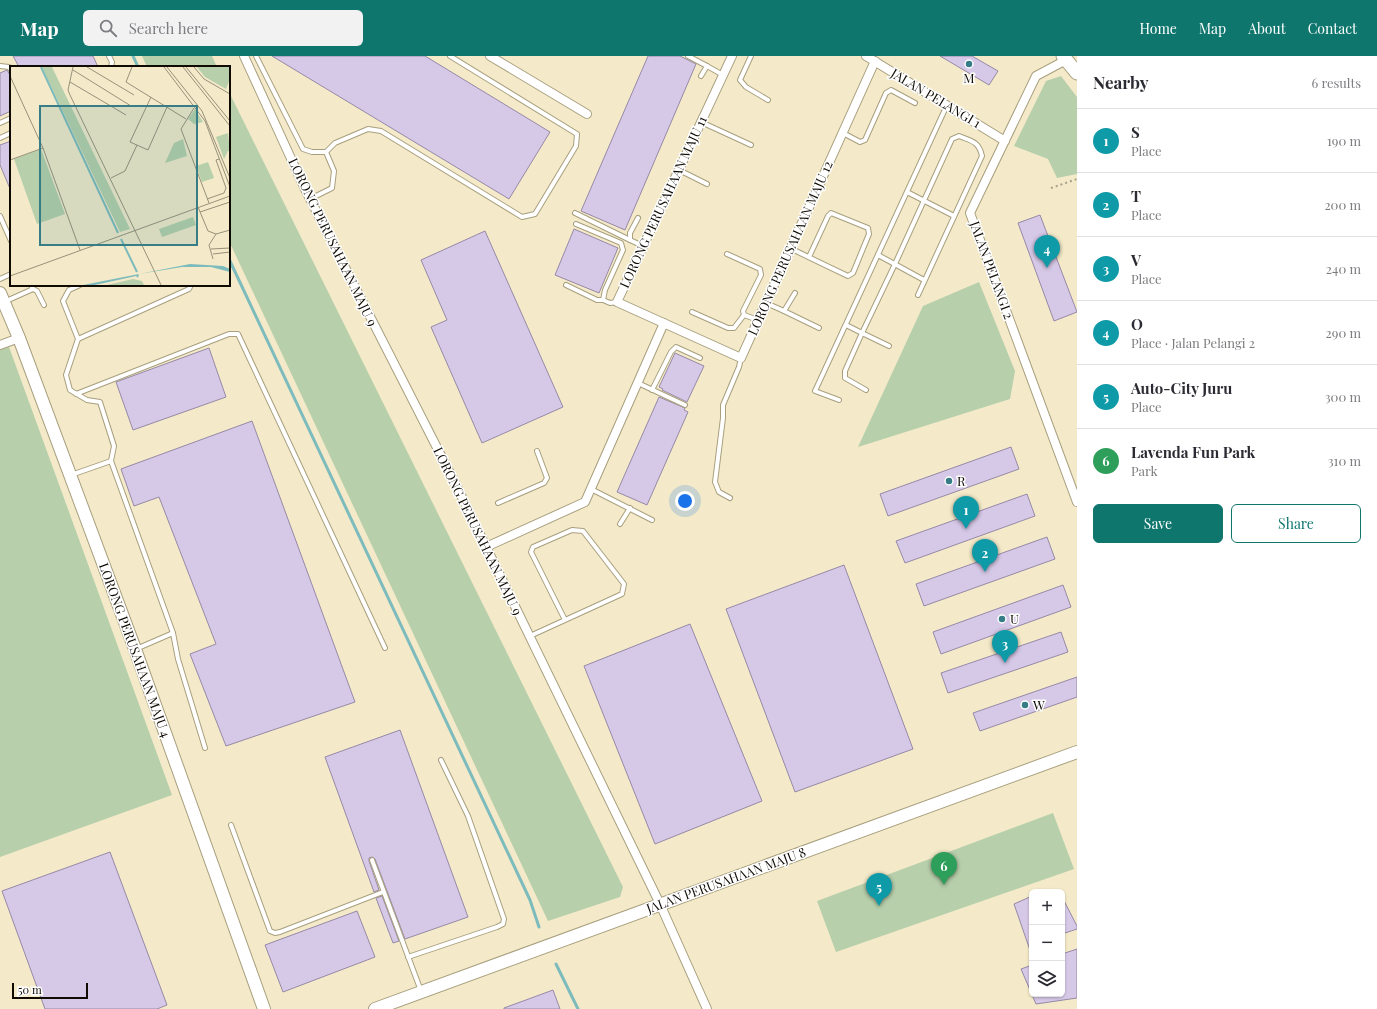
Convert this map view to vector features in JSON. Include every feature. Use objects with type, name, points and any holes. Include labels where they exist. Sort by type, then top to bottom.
[{"type":"main road","points":[[1065,58],[1077,73]]},
{"type":"street","name":"LORONG PERUSAHAAN MAJU 9","points":[[244,56],[310,199],[530,636],[660,904],[707,1009]]},
{"type":"street","points":[[490,56],[587,114]]},
{"type":"street","name":"LORONG PERUSAHAAN MAJU 11","points":[[664,323],[617,302],[732,56]]},
{"type":"street","name":"JALAN PELANGI 1","points":[[866,56],[1005,141]]},
{"type":"street","name":"JALAN PELANGI 2","points":[[1065,58],[1036,76],[970,213],[1077,502]]},
{"type":"street","name":"LORONG PERUSAHAAN MAJU 12","points":[[741,358],[875,61]]},
{"type":"street","name":"LORONG PERUSAHAAN MAJU 4","points":[[2,298],[19,338],[71,475],[264,1009]]},
{"type":"street","points":[[486,547],[585,502],[664,323],[741,358]]},
{"type":"street","points":[[0,345],[19,338]]},
{"type":"street","name":"JALAN PERUSAHAAN MAJU 8","points":[[375,1009],[1077,752]]},
{"type":"lane","points":[[109,56],[112,62],[111,66]]},
{"type":"lane","points":[[256,56],[303,149],[312,152],[326,152],[335,143],[368,129],[381,131],[522,217],[535,214],[576,146],[577,134],[450,56]]},
{"type":"lane","points":[[688,56],[723,75]]},
{"type":"lane","points":[[751,56],[740,80],[746,87],[768,100]]},
{"type":"lane","points":[[0,66],[9,67],[10,68]]},
{"type":"lane","points":[[701,76],[707,66]]},
{"type":"lane","points":[[843,132],[860,142],[865,140],[886,93],[891,90],[915,103]]},
{"type":"lane","points":[[839,400],[815,391],[947,105]]},
{"type":"lane","points":[[0,123],[10,118]]},
{"type":"lane","points":[[701,122],[752,145]]},
{"type":"lane","points":[[0,138],[10,133]]},
{"type":"lane","points":[[866,390],[845,378],[845,371],[952,139],[959,136],[976,143],[982,156],[918,295]]},
{"type":"lane","points":[[310,199],[332,188],[334,171],[326,152]]},
{"type":"lane","points":[[679,170],[707,184]]},
{"type":"lane","points":[[907,192],[954,216]]},
{"type":"lane","points":[[575,213],[643,246]]},
{"type":"lane","points":[[790,248],[848,276],[853,273],[869,234],[868,228],[831,213],[828,216],[809,257]]},
{"type":"lane","points":[[0,216],[10,239]]},
{"type":"lane","points":[[630,240],[630,233],[638,218]]},
{"type":"lane","points":[[576,224],[621,244],[623,250],[604,290],[603,300]]},
{"type":"lane","points":[[692,312],[728,328],[734,328],[744,315],[743,311],[761,275],[760,269],[727,254]]},
{"type":"lane","points":[[878,255],[924,280]]},
{"type":"lane","points":[[0,279],[10,274]]},
{"type":"lane","points":[[566,285],[597,300],[603,300],[610,303],[617,302]]},
{"type":"lane","points":[[78,286],[70,290],[63,301],[78,339],[66,375],[70,390],[87,400],[100,402],[114,446],[111,461],[173,634],[178,659],[205,748]]},
{"type":"lane","points":[[78,339],[189,289],[191,286]]},
{"type":"lane","points":[[2,298],[32,287],[37,291],[44,305]]},
{"type":"lane","points":[[784,311],[794,293]]},
{"type":"lane","points":[[766,303],[819,328]]},
{"type":"lane","points":[[744,315],[758,320]]},
{"type":"lane","points":[[846,325],[889,346]]},
{"type":"lane","points":[[76,394],[229,334],[238,334],[384,648]]},
{"type":"lane","points":[[652,390],[671,352],[676,347],[700,358]]},
{"type":"lane","points":[[730,498],[719,492],[715,482],[723,418],[723,405],[739,367],[741,358]]},
{"type":"lane","points":[[638,383],[685,405]]},
{"type":"lane","points":[[498,503],[544,483],[547,478],[537,451]]},
{"type":"lane","points":[[71,475],[111,461]]},
{"type":"lane","points":[[591,489],[652,520]]},
{"type":"lane","points":[[620,524],[630,508]]},
{"type":"lane","points":[[530,636],[622,594],[624,584],[583,531],[572,530],[533,547],[531,552],[565,620]]},
{"type":"lane","points":[[135,649],[173,634]]},
{"type":"lane","points":[[408,958],[497,927],[503,924],[504,919],[468,816],[441,760]]},
{"type":"lane","points":[[230,825],[270,931],[272,932],[280,932],[383,892]]},
{"type":"lane","points":[[372,860],[422,992]]},
{"type":"path","points":[[1051,188],[1077,179]]},
{"type":"green space","points":[[142,56],[212,56],[217,66],[147,66]]},
{"type":"green space","points":[[1061,76],[1077,97],[1077,174],[1057,178],[1048,159],[1014,146],[1046,81]]},
{"type":"green space","points":[[230,94],[623,887],[620,897],[548,921],[230,243]]},
{"type":"green space","points":[[979,282],[1015,371],[1010,399],[858,447],[923,306]]},
{"type":"green space","points":[[9,347],[172,795],[0,857],[0,350]]},
{"type":"green space","points":[[1053,813],[1074,869],[836,952],[817,901]]},
{"type":"building","points":[[13,56],[93,56],[98,66],[18,66]]},
{"type":"building","points":[[272,56],[425,56],[550,132],[509,199]]},
{"type":"building","points":[[648,56],[680,56],[696,64],[625,230],[581,211]]},
{"type":"building","name":"M","points":[[940,56],[972,56],[998,71],[989,85]]},
{"type":"building","points":[[7,70],[10,75],[10,111],[0,116],[0,73]]},
{"type":"building","points":[[10,141],[10,189],[0,165],[0,145]]},
{"type":"building","points":[[1040,215],[1077,312],[1054,321],[1018,223]]},
{"type":"building","points":[[574,229],[618,248],[599,293],[555,275]]},
{"type":"building","points":[[485,231],[563,407],[482,443],[431,327],[447,320],[421,260]]},
{"type":"building","points":[[209,348],[226,397],[133,430],[116,382]]},
{"type":"building","points":[[675,353],[704,366],[687,402],[662,390],[663,389],[659,387]]},
{"type":"building","points":[[659,397],[685,408],[684,410],[688,412],[647,505],[617,492]]},
{"type":"building","points":[[252,421],[355,702],[226,746],[190,654],[216,644],[159,497],[134,506],[121,469]]},
{"type":"building","name":"R","points":[[1011,447],[1019,469],[888,516],[880,494]]},
{"type":"building","points":[[1027,494],[1035,516],[905,563],[896,541]]},
{"type":"building","points":[[1047,537],[1055,559],[924,606],[916,584]]},
{"type":"building","points":[[844,565],[913,749],[795,792],[726,609]]},
{"type":"building","name":"U","points":[[1063,585],[1071,607],[941,654],[933,632]]},
{"type":"building","points":[[690,624],[762,801],[655,844],[584,666]]},
{"type":"building","points":[[1061,632],[1068,652],[948,693],[941,673]]},
{"type":"building","name":"W","points":[[1077,677],[1077,697],[980,731],[973,713]]},
{"type":"building","points":[[400,730],[468,917],[405,939],[375,859],[372,857],[369,858],[369,861],[379,890],[374,892],[325,757]]},
{"type":"building","points":[[110,852],[167,1005],[157,1009],[45,1009],[2,891]]},
{"type":"building","points":[[382,896],[399,941],[393,943],[376,898]]},
{"type":"building","points":[[1029,897],[1029,947],[1014,904]]},
{"type":"building","points":[[1065,903],[1077,926],[1077,929],[1065,933]]},
{"type":"building","points":[[357,911],[375,957],[283,992],[265,945]]},
{"type":"building","points":[[1077,949],[1077,998],[1036,1004],[1033,997],[1065,997],[1065,953]]},
{"type":"building","points":[[1029,966],[1029,988],[1021,969]]},
{"type":"building","points":[[553,990],[560,1009],[504,1009],[504,1008]]},
{"type":"waterway","points":[[133,56],[138,66]]},
{"type":"waterway","points":[[230,261],[530,900],[539,927]]},
{"type":"waterway","points":[[556,964],[578,1009]]},
{"type":"place","name":"M","points":[[969,64]]},
{"type":"place","name":"O","points":[[1047,268]]},
{"type":"place","name":"R","points":[[949,481]]},
{"type":"place","name":"S","points":[[966,529]]},
{"type":"place","name":"T","points":[[985,572]]},
{"type":"place","name":"U","points":[[1002,619]]},
{"type":"place","name":"V","points":[[1005,663]]},
{"type":"place","name":"W","points":[[1025,705]]},
{"type":"place","name":"Lavenda Fun Park","points":[[944,885]]},
{"type":"place","name":"Auto-City Juru","points":[[879,906]]}]
